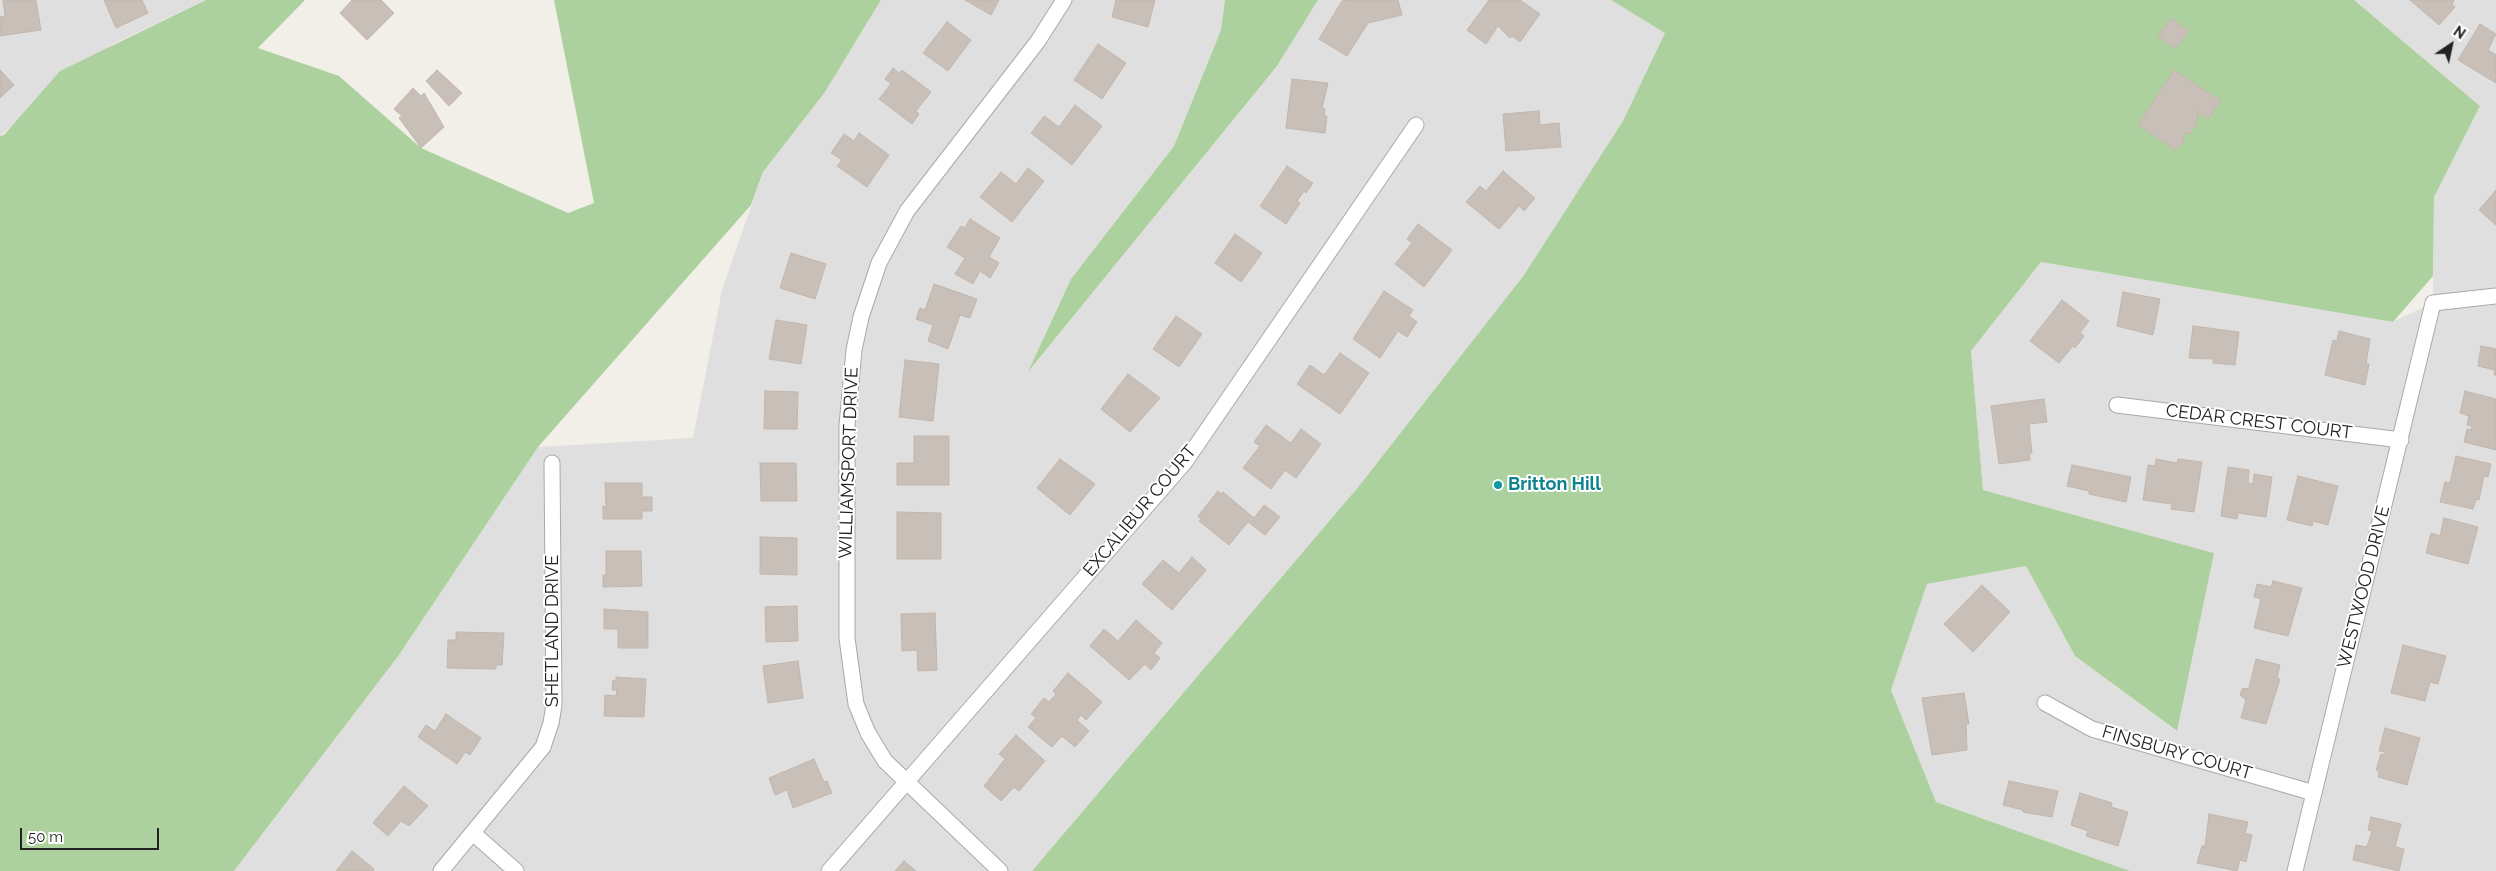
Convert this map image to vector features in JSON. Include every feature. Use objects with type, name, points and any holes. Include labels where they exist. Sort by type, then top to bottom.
[{"type":"street","name":"WILLIAMSPORT DRIVE","points":[[1000,871],[885,761],[868,733],[856,704],[850,657],[846,562],[847,425],[854,350],[861,317],[879,262],[907,211],[1038,41],[1064,0]]},
{"type":"street","name":"EXCALIBUR COURT","points":[[829,871],[1185,462],[1416,125]]},
{"type":"street","name":"WESTWOOD DRIVE","points":[[2295,871],[2433,303],[2496,296]]},
{"type":"street","name":"CEDAR CREST COURT","points":[[2117,405],[2400,440]]},
{"type":"street","name":"SHETLAND DRIVE","points":[[474,834],[543,747],[551,723],[554,705],[552,463]]},
{"type":"street","name":"FINSBURY COURT","points":[[2045,703],[2092,729],[2314,793]]},
{"type":"street","points":[[441,871],[474,834],[516,871]]},
{"type":"shaded area","points":[[0,0],[206,0],[113,44],[0,136]]},
{"type":"shaded area","points":[[881,0],[1225,0],[1221,30],[1174,146],[1071,279],[1030,370],[1277,66],[1318,0],[1611,0],[1666,33],[1623,121],[1524,275],[1359,486],[1032,871],[234,871],[399,655],[538,447],[693,438],[722,290],[763,172],[825,92]]},
{"type":"shaded area","points":[[2354,0],[2496,0],[2496,871],[2130,871],[1936,802],[1891,690],[1927,584],[2026,566],[2075,656],[2176,731],[2214,553],[1983,490],[1971,351],[2041,262],[2392,322],[2433,303],[2434,197],[2480,106]]},
{"type":"green space","points":[[206,0],[305,0],[258,48],[339,76],[421,148],[568,213],[594,203],[554,0],[881,0],[825,92],[763,172],[751,205],[538,447],[399,655],[234,871],[0,871],[0,136],[4,135],[60,71]]},
{"type":"green space","points":[[1225,0],[1318,0],[1277,66],[1028,372],[1071,279],[1174,146],[1221,30]]},
{"type":"green space","points":[[1611,0],[2354,0],[2480,106],[2434,197],[2433,276],[2393,322],[2041,262],[1971,351],[1983,490],[2214,553],[2177,731],[2075,656],[2026,566],[1927,584],[1891,690],[1936,802],[2130,871],[1032,871],[1359,486],[1524,275],[1623,121],[1665,33]]},
{"type":"building","points":[[3,0],[36,0],[41,30],[0,36],[0,17],[5,16]]},
{"type":"building","points":[[104,0],[142,0],[148,13],[116,28]]},
{"type":"building","points":[[352,0],[381,0],[394,13],[367,40],[340,13]]},
{"type":"building","points":[[965,0],[999,0],[991,15]]},
{"type":"building","points":[[1116,0],[1155,0],[1148,27],[1112,17]]},
{"type":"building","points":[[1398,0],[1402,15],[1368,23],[1347,56],[1319,39],[1342,1]]},
{"type":"building","points":[[1489,0],[1520,0],[1540,14],[1520,42],[1512,36],[1510,38],[1498,26],[1486,44],[1467,30]]},
{"type":"building","points":[[2410,0],[2453,0],[2452,4],[2455,7],[2439,25]]},
{"type":"building","points":[[2171,18],[2189,31],[2175,49],[2158,36]]},
{"type":"building","points":[[947,22],[971,40],[948,71],[923,53]]},
{"type":"building","points":[[2480,24],[2496,34],[2488,50],[2496,55],[2496,83],[2458,60]]},
{"type":"building","points":[[1098,44],[1126,63],[1102,99],[1074,80]]},
{"type":"building","points":[[893,68],[899,73],[902,70],[931,92],[916,111],[919,114],[912,124],[879,99],[891,84],[885,79]]},
{"type":"building","points":[[0,70],[14,85],[0,98]]},
{"type":"building","points":[[437,70],[462,93],[449,106],[426,81]]},
{"type":"building","points":[[2174,70],[2221,101],[2208,119],[2194,110],[2198,114],[2196,125],[2190,134],[2186,132],[2183,138],[2184,142],[2175,150],[2138,125]]},
{"type":"building","points":[[1292,79],[1328,83],[1322,108],[1325,109],[1324,116],[1327,116],[1325,133],[1286,128]]},
{"type":"building","points":[[413,88],[421,96],[424,93],[444,127],[421,148],[399,118],[402,116],[394,109]]},
{"type":"building","points":[[1075,105],[1102,126],[1072,165],[1031,133],[1044,116],[1059,127]]},
{"type":"building","points":[[1539,111],[1540,125],[1559,123],[1561,147],[1506,151],[1503,114]]},
{"type":"building","points":[[859,133],[889,155],[867,187],[837,166],[842,160],[831,153],[844,134],[854,141]]},
{"type":"building","points":[[1287,166],[1313,183],[1297,201],[1300,203],[1286,224],[1260,206]]},
{"type":"building","points":[[1028,168],[1044,181],[1012,222],[980,197],[1001,172],[1016,184]]},
{"type":"building","points":[[1503,171],[1535,198],[1524,211],[1519,206],[1499,229],[1466,202],[1480,186],[1486,191]]},
{"type":"building","points":[[2496,190],[2496,225],[2479,210]]},
{"type":"building","points":[[970,219],[1000,238],[989,257],[999,263],[990,278],[980,271],[973,284],[955,274],[965,258],[947,247],[961,226],[965,228]]},
{"type":"building","points":[[1418,224],[1452,250],[1424,287],[1395,264],[1412,243],[1407,239]]},
{"type":"building","points":[[1235,234],[1262,253],[1241,282],[1215,263]]},
{"type":"building","points":[[791,253],[826,264],[815,299],[780,288]]},
{"type":"building","points":[[934,284],[977,299],[970,318],[960,315],[948,349],[928,341],[933,325],[916,319],[920,308],[925,310]]},
{"type":"building","points":[[1384,291],[1413,310],[1409,316],[1417,322],[1407,337],[1398,331],[1380,358],[1353,339]]},
{"type":"building","points":[[2123,292],[2160,299],[2153,335],[2117,326]]},
{"type":"building","points":[[2062,300],[2089,321],[2080,333],[2084,336],[2075,348],[2073,346],[2059,363],[2030,341]]},
{"type":"building","points":[[1176,316],[1202,334],[1179,367],[1153,349]]},
{"type":"building","points":[[776,320],[807,325],[801,364],[769,359]]},
{"type":"building","points":[[2193,326],[2239,332],[2235,365],[2213,363],[2213,359],[2189,358]]},
{"type":"building","points":[[2339,331],[2370,339],[2366,364],[2369,364],[2365,385],[2325,375],[2333,340],[2337,341]]},
{"type":"building","points":[[2481,346],[2496,349],[2496,375],[2494,375],[2495,370],[2478,366]]},
{"type":"building","points":[[1340,353],[1369,373],[1340,414],[1297,384],[1310,365],[1324,375]]},
{"type":"building","points":[[905,360],[939,364],[933,421],[899,417]]},
{"type":"building","points":[[1128,374],[1160,398],[1130,432],[1101,409]]},
{"type":"building","points":[[765,391],[798,392],[797,429],[764,429]]},
{"type":"building","points":[[2465,391],[2496,399],[2496,450],[2464,442],[2467,429],[2471,430],[2472,426],[2467,425],[2469,416],[2460,413]]},
{"type":"building","points":[[2044,399],[2047,422],[2029,424],[2032,453],[2029,453],[2030,460],[1999,464],[1991,406]]},
{"type":"building","points":[[1266,425],[1291,443],[1301,429],[1321,444],[1296,478],[1285,470],[1271,489],[1243,468],[1260,446],[1254,442]]},
{"type":"building","points":[[914,436],[949,436],[949,485],[897,485],[897,463],[914,463]]},
{"type":"building","points":[[2456,456],[2491,464],[2488,477],[2484,476],[2479,500],[2476,499],[2473,509],[2440,502],[2445,482],[2450,483]]},
{"type":"building","points":[[1060,459],[1095,484],[1070,515],[1037,488]]},
{"type":"building","points":[[2156,459],[2177,463],[2178,459],[2202,462],[2194,512],[2171,509],[2172,504],[2143,500],[2148,465],[2155,466]]},
{"type":"building","points":[[760,463],[796,463],[797,501],[761,501]]},
{"type":"building","points":[[2072,465],[2131,477],[2126,502],[2089,494],[2089,491],[2067,486]]},
{"type":"building","points":[[2228,467],[2249,470],[2248,483],[2253,484],[2254,474],[2272,477],[2266,517],[2238,513],[2237,519],[2221,516]]},
{"type":"building","points":[[2298,476],[2338,486],[2328,525],[2313,521],[2312,526],[2287,520]]},
{"type":"building","points":[[605,483],[642,483],[642,497],[652,497],[652,511],[642,511],[642,519],[603,519],[603,506],[606,507]]},
{"type":"building","points":[[1218,491],[1221,494],[1223,492],[1254,518],[1264,505],[1280,517],[1265,535],[1248,522],[1229,545],[1199,521],[1201,519],[1198,516]]},
{"type":"building","points":[[897,512],[941,513],[941,559],[897,559]]},
{"type":"building","points":[[2444,518],[2478,527],[2468,564],[2426,553],[2431,533],[2440,536]]},
{"type":"building","points":[[760,537],[797,538],[797,575],[760,574]]},
{"type":"building","points":[[606,551],[641,551],[642,586],[603,587],[603,575],[606,575]]},
{"type":"building","points":[[1192,557],[1206,570],[1172,610],[1142,584],[1163,560],[1179,573]]},
{"type":"building","points":[[2273,581],[2302,588],[2288,636],[2254,628],[2261,599],[2254,597],[2257,584],[2271,587]]},
{"type":"building","points":[[1982,585],[2010,612],[1973,652],[1944,624]]},
{"type":"building","points":[[797,606],[798,641],[766,642],[765,607]]},
{"type":"building","points":[[604,609],[648,612],[648,648],[618,648],[618,629],[604,629]]},
{"type":"building","points":[[935,613],[937,670],[918,671],[917,650],[902,651],[901,614]]},
{"type":"building","points":[[1136,620],[1162,643],[1154,653],[1160,658],[1151,670],[1145,664],[1129,680],[1090,646],[1104,629],[1118,641]]},
{"type":"building","points":[[456,632],[504,633],[502,665],[496,665],[496,669],[447,668],[448,640],[456,640]]},
{"type":"building","points":[[2403,645],[2446,656],[2438,684],[2430,682],[2425,701],[2391,693]]},
{"type":"building","points":[[2256,659],[2280,665],[2277,678],[2280,679],[2266,724],[2241,718],[2246,700],[2240,695],[2242,689],[2249,688]]},
{"type":"building","points":[[798,661],[803,698],[768,703],[763,666]]},
{"type":"building","points":[[1068,673],[1102,702],[1086,720],[1081,715],[1077,720],[1089,731],[1075,747],[1062,736],[1052,747],[1028,727],[1036,718],[1031,714],[1044,698],[1049,702],[1056,694],[1053,691]]},
{"type":"building","points":[[616,677],[646,679],[644,717],[604,716],[605,695],[616,696],[617,690],[612,690],[613,680],[616,681]]},
{"type":"building","points":[[1964,693],[1969,724],[1966,724],[1967,750],[1932,755],[1922,698]]},
{"type":"building","points":[[446,714],[481,738],[470,755],[465,752],[457,764],[418,737],[426,725],[435,731]]},
{"type":"building","points":[[2385,728],[2420,738],[2407,785],[2378,777],[2379,771],[2376,770],[2381,754],[2384,755],[2385,752],[2379,751]]},
{"type":"building","points":[[1016,735],[1045,761],[1019,791],[1014,787],[1001,801],[984,786],[1005,759],[999,754]]},
{"type":"building","points":[[814,759],[824,782],[827,781],[832,793],[793,808],[787,790],[775,795],[769,778]]},
{"type":"building","points":[[2009,781],[2058,791],[2052,817],[2023,812],[2023,810],[2003,805]]},
{"type":"building","points":[[404,786],[428,806],[409,826],[401,821],[388,836],[373,823]]},
{"type":"building","points":[[2080,793],[2112,803],[2111,807],[2128,812],[2118,846],[2086,836],[2088,831],[2071,825]]},
{"type":"building","points":[[2209,814],[2248,822],[2245,833],[2252,835],[2246,862],[2240,860],[2237,871],[2197,863],[2202,846],[2205,846]]},
{"type":"building","points":[[2371,817],[2401,824],[2395,847],[2404,849],[2399,871],[2353,860],[2356,845],[2367,847],[2372,831],[2368,830]]},
{"type":"building","points":[[352,851],[374,869],[373,871],[336,871]]},
{"type":"building","points":[[904,861],[916,871],[895,871]]},
{"type":"place","name":"Britton Hill","points":[[1498,485]]}]
